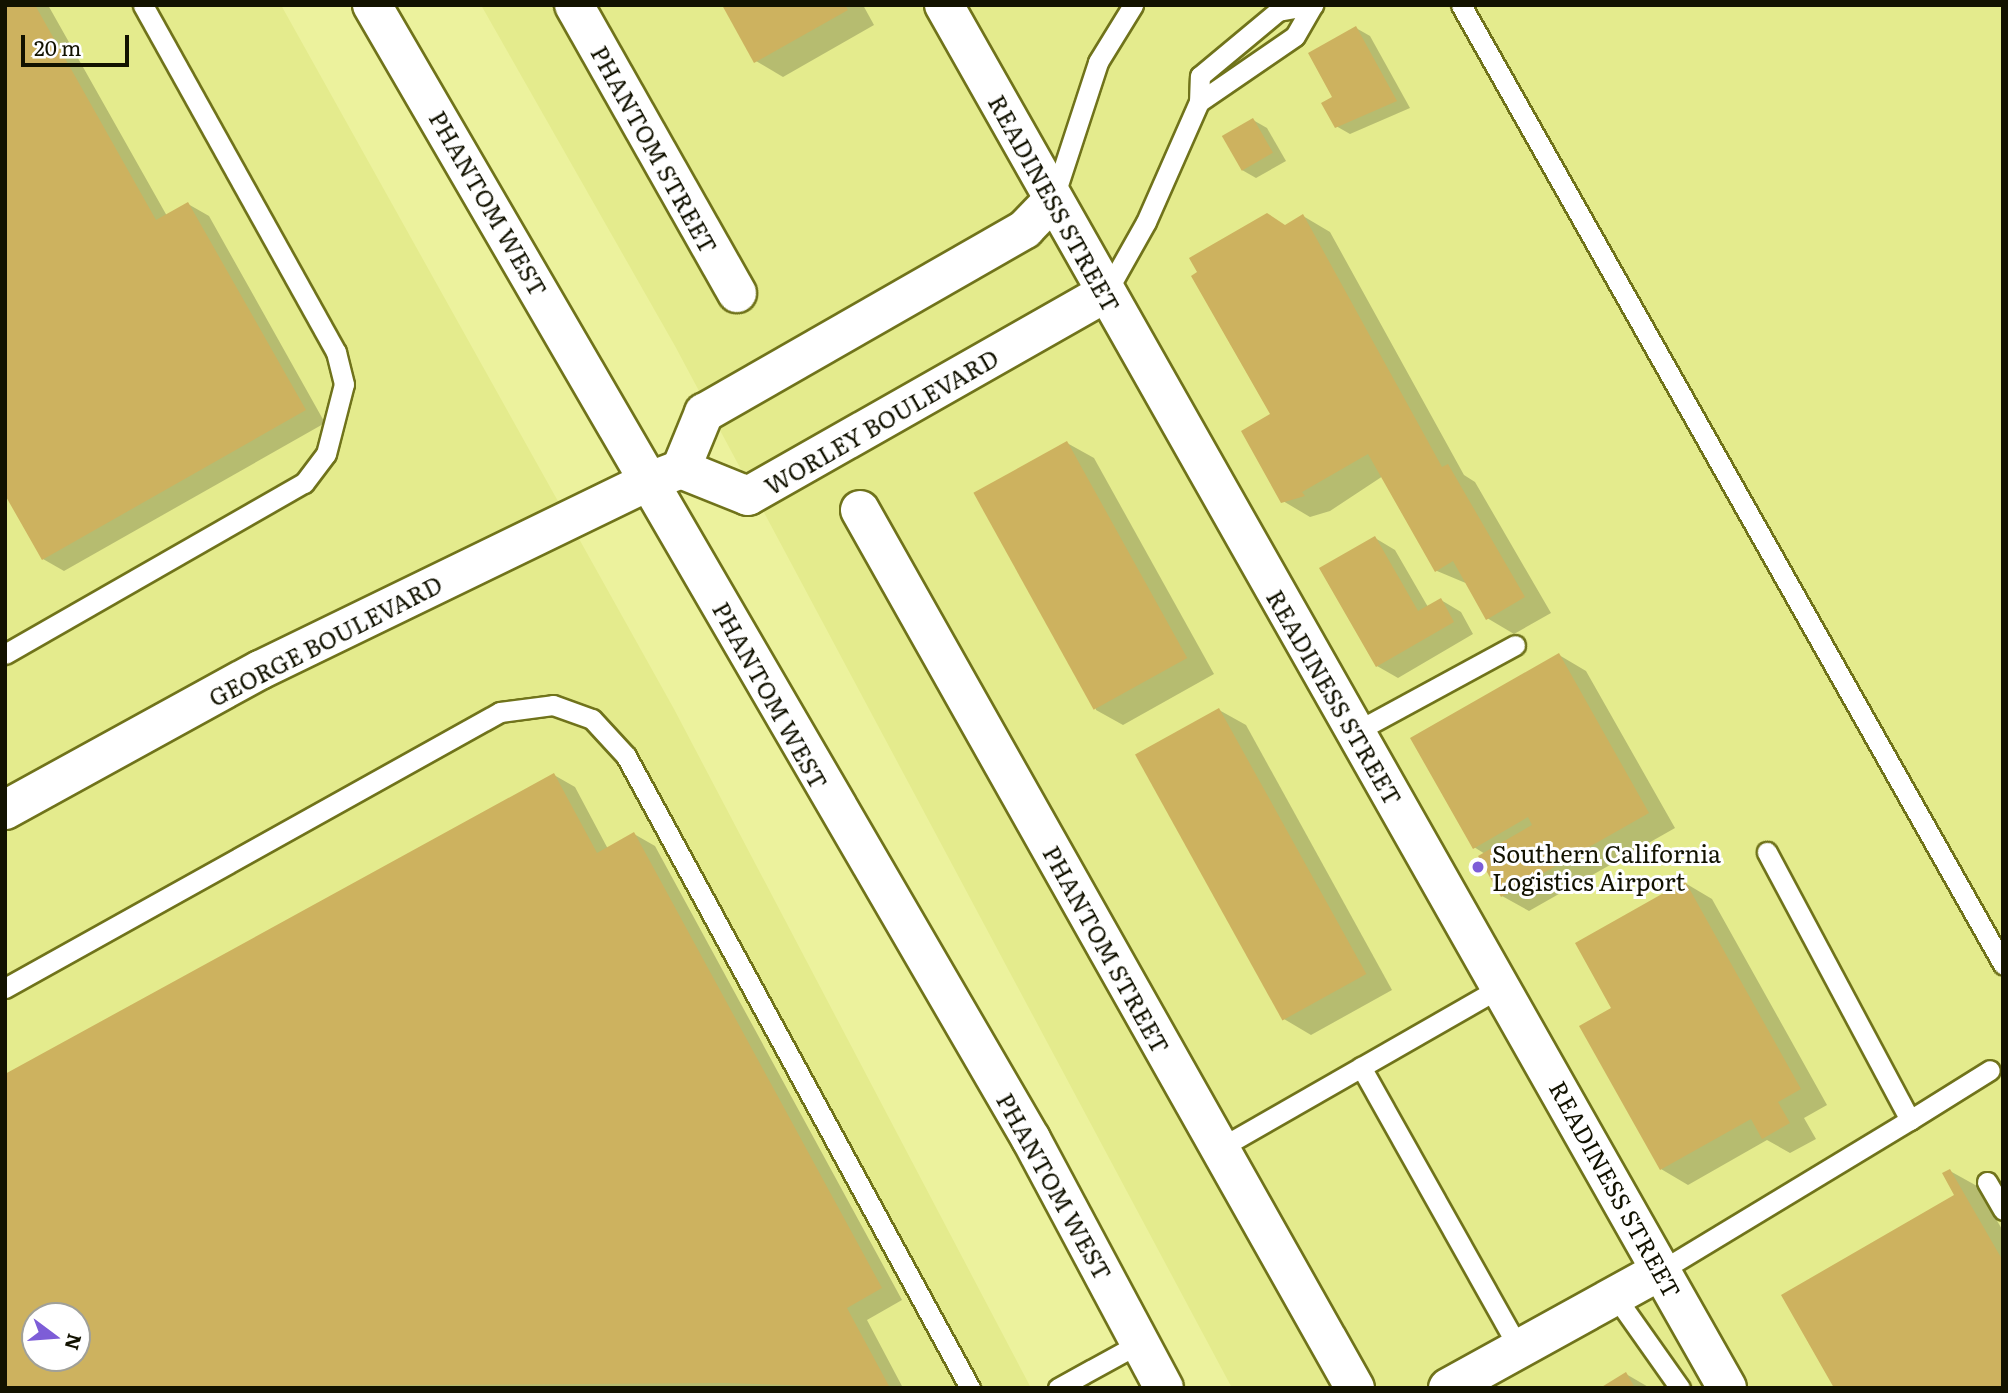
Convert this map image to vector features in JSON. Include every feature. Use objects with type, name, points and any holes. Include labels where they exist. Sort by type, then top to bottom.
[{"type":"street","name":"PHANTOM WEST","points":[[372,5],[666,475],[1031,1139],[1164,1388]]},
{"type":"street","name":"PHANTOM STREET","points":[[574,5],[737,293]]},
{"type":"street","name":"READINESS STREET","points":[[944,5],[1719,1374]]},
{"type":"street","points":[[666,475],[704,414],[1025,229],[1054,200]]},
{"type":"street","name":"WORLEY BOULEVARD","points":[[666,475],[748,496],[1106,293]]},
{"type":"street","name":"GEORGE BOULEVARD","points":[[6,808],[260,670],[666,475]]},
{"type":"street","name":"PHANTOM STREET","points":[[860,510],[1355,1388]]},
{"type":"street","points":[[1448,1388],[1661,1270]]},
{"type":"lane","points":[[5,654],[304,483],[326,454],[344,384],[336,352],[143,5]]},
{"type":"lane","points":[[1054,200],[1098,62],[1133,5]]},
{"type":"lane","points":[[1461,5],[2003,964]]},
{"type":"lane","points":[[1199,102],[1295,36],[1313,6]]},
{"type":"lane","points":[[1106,293],[1146,222],[1199,102],[1200,76],[1239,38],[1278,11],[1313,6]]},
{"type":"lane","points":[[1355,732],[1515,645]]},
{"type":"lane","points":[[5,988],[500,712],[553,705],[592,719],[626,757],[970,1388]]},
{"type":"lane","points":[[1767,852],[1910,1120]]},
{"type":"lane","points":[[1220,1148],[1501,986]]},
{"type":"lane","points":[[1361,1067],[1519,1349]]},
{"type":"lane","points":[[1661,1270],[1990,1070]]},
{"type":"lane","points":[[1987,1182],[2003,1210]]},
{"type":"lane","points":[[1615,1296],[1676,1381],[1719,1374]]},
{"type":"lane","points":[[1058,1388],[1140,1343]]},
{"type":"shaded area","points":[[5,5],[281,5],[674,709],[1031,1388],[5,1388]]},
{"type":"shaded area","name":"Southern California Logistics Airport","points":[[481,5],[2003,5],[2003,1388],[1232,1388],[675,346]]},
{"type":"building","points":[[5,5],[35,5],[156,220],[188,202],[306,410],[42,560],[5,495]]},
{"type":"building","points":[[722,5],[845,5],[848,10],[754,63]]},
{"type":"building","points":[[1356,26],[1397,101],[1335,128],[1321,103],[1332,97],[1308,53]]},
{"type":"building","points":[[1253,118],[1273,153],[1242,171],[1222,136]]},
{"type":"building","points":[[1267,213],[1285,225],[1303,214],[1442,467],[1448,464],[1525,597],[1486,620],[1453,561],[1435,572],[1368,454],[1302,492],[1305,496],[1281,503],[1241,431],[1270,414],[1191,276],[1197,272],[1189,258]]},
{"type":"building","points":[[1067,441],[1187,658],[1094,710],[973,493]]},
{"type":"building","points":[[1375,536],[1418,611],[1441,598],[1454,622],[1376,667],[1319,568]]},
{"type":"building","points":[[1559,653],[1649,813],[1501,897],[1478,856],[1532,825],[1528,817],[1473,849],[1410,738]]},
{"type":"building","points":[[1219,708],[1366,974],[1282,1020],[1135,755]]},
{"type":"building","points":[[554,773],[597,853],[634,832],[882,1288],[847,1308],[890,1388],[724,1383],[5,1388],[5,1074]]},
{"type":"building","points":[[1685,881],[1801,1089],[1778,1102],[1790,1123],[1762,1139],[1751,1119],[1660,1170],[1579,1026],[1611,1008],[1575,943]]},
{"type":"building","points":[[1950,1169],[2003,1261],[2003,1388],[1834,1388],[1781,1295],[1954,1195],[1942,1173]]},
{"type":"building","points":[[1626,1372],[1635,1388],[1600,1388]]},
{"type":"place","name":"Southern California Logistics Airport","points":[[1478,867]]}]
